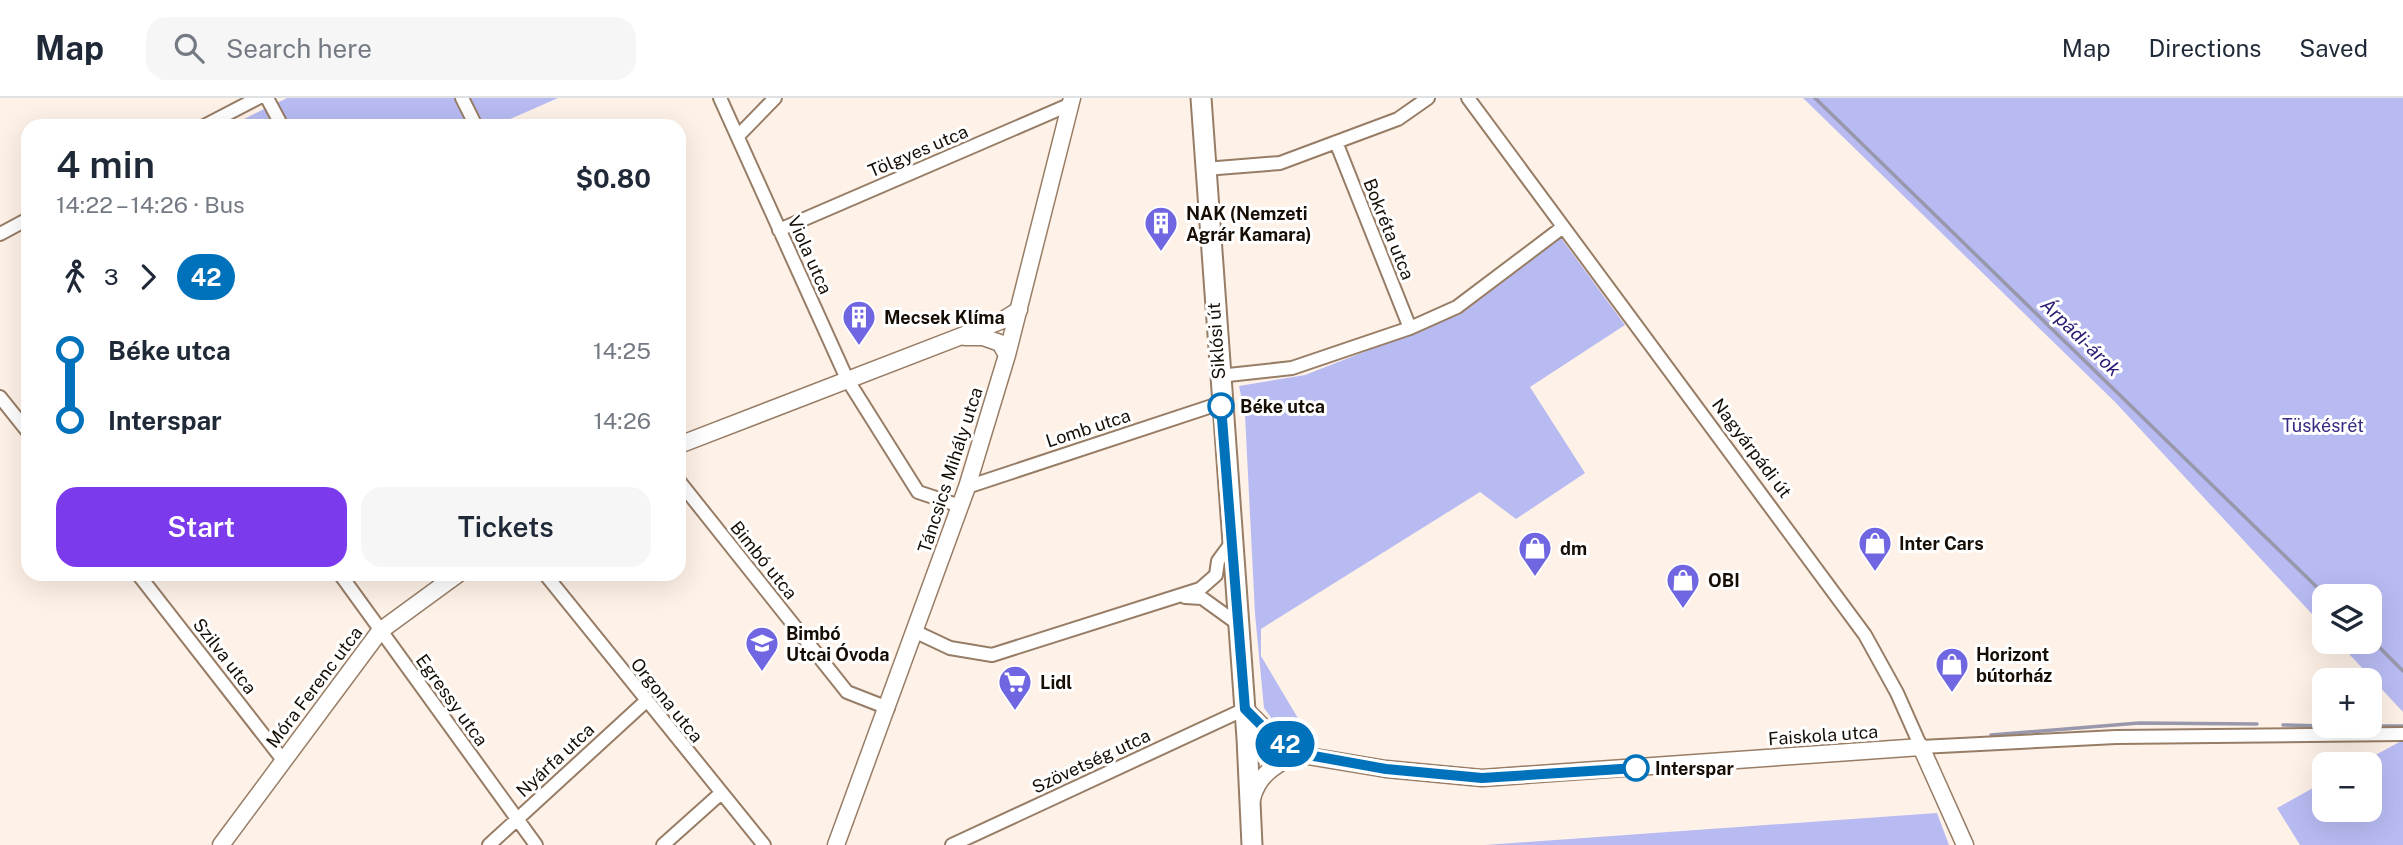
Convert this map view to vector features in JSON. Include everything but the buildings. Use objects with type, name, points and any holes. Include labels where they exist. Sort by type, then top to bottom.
[{"type":"main road","name":"Siklósi út","points":[[1201,98],[1250,805]]},
{"type":"main road","points":[[1250,805],[1252,845]]},
{"type":"street","points":[[218,119],[258,98]]},
{"type":"street","points":[[267,98],[278,119]]},
{"type":"street","points":[[462,98],[472,119]]},
{"type":"street","name":"Viola utca","points":[[720,98],[847,379],[918,492],[960,506]]},
{"type":"street","points":[[737,136],[775,98]]},
{"type":"street","points":[[1205,169],[1280,163],[1398,119],[1428,98]]},
{"type":"street","name":"Nagyárpádi út","points":[[1468,98],[1865,635],[1897,693],[1965,845]]},
{"type":"street","name":"Tölgyes utca","points":[[779,230],[1071,101]]},
{"type":"street","name":"Táncsics Mihály utca","points":[[836,845],[967,487],[1007,355],[1071,101]]},
{"type":"street","name":"Bokréta utca","points":[[1336,142],[1410,328]]},
{"type":"street","points":[[0,233],[21,222]]},
{"type":"street","points":[[1219,376],[1292,368],[1410,328],[1457,307],[1563,227]]},
{"type":"street","points":[[686,442],[1003,320],[1019,310]]},
{"type":"street","points":[[960,337],[983,337],[1000,343],[1007,355]]},
{"type":"street","points":[[0,397],[21,423]]},
{"type":"street","name":"Lomb utca","points":[[967,487],[1221,403]]},
{"type":"street","name":"Bimbó utca","points":[[686,490],[847,692],[888,708]]},
{"type":"street","points":[[916,632],[950,649],[992,654],[1209,584],[1216,575],[1218,561],[1231,542]]},
{"type":"street","name":"Szilva utca","points":[[143,581],[284,760]]},
{"type":"street","name":"Egressy utca","points":[[345,581],[536,845]]},
{"type":"street","name":"Móra Ferenc utca","points":[[222,845],[380,631],[448,581]]},
{"type":"street","name":"Orgona utca","points":[[550,581],[645,702],[764,845]]},
{"type":"street","points":[[1157,601],[1178,597],[1202,598],[1238,624]]},
{"type":"street","name":"Nyárfa utca","points":[[489,845],[645,702]]},
{"type":"street","points":[[1245,709],[1269,733],[1297,753],[1266,772],[1257,782],[1250,805]]},
{"type":"street","name":"Szövetség utca","points":[[952,845],[1245,709]]},
{"type":"street","name":"Faiskola utca","points":[[1248,746],[1386,769],[1482,778],[1921,747],[2116,737],[2403,734]]},
{"type":"street","points":[[663,845],[720,794]]},
{"type":"green space","points":[[287,98],[461,98],[472,119],[285,119],[277,103]]},
{"type":"green space","points":[[468,98],[558,98],[510,119],[482,119]]},
{"type":"green space","name":"Tüskésrét","points":[[1803,98],[2403,98],[2403,712],[2382,689],[2382,668],[2362,668],[2349,654],[2382,654],[2382,584],[2312,584],[2312,614],[2115,402]]},
{"type":"green space","points":[[266,108],[272,119],[244,119]]},
{"type":"green space","points":[[1561,238],[1625,325],[1530,387],[1585,473],[1516,519],[1480,492],[1261,629],[1261,656],[1308,735],[1299,741],[1278,727],[1264,708],[1255,614],[1245,415],[1239,386],[1305,375],[1461,314]]},
{"type":"green space","points":[[2403,740],[2403,845],[2300,845],[2277,808],[2312,789],[2312,822],[2382,822],[2381,752]]},
{"type":"green space","points":[[1937,813],[1949,845],[1485,845]]},
{"type":"waterway","name":"Árpádi-árok","points":[[1815,98],[2314,584]]},
{"type":"waterway","name":"Árpádi-árok","points":[[2382,650],[2403,671]]},
{"type":"waterway","points":[[1991,735],[2139,723],[2257,724]]},
{"type":"waterway","points":[[2283,725],[2312,726]]},
{"type":"waterway","points":[[2382,726],[2403,726]]},
{"type":"bus line","name":"42","points":[[1221,406],[1245,709],[1269,733],[1297,753],[1386,769],[1458,776],[1482,778],[1636,768]]},
{"type":"place","name":"NAK (Nemzeti Agrár Kamara)","points":[[1161,253]]},
{"type":"place","name":"Mecsek Klíma","points":[[859,347]]},
{"type":"place","name":"Béke utca","points":[[1221,406]]},
{"type":"place","name":"Inter Cars","points":[[1875,573]]},
{"type":"place","name":"dm","points":[[1535,578]]},
{"type":"place","name":"OBI","points":[[1683,610]]},
{"type":"place","name":"Bimbó Utcai Óvoda","points":[[762,673]]},
{"type":"place","name":"Horizont bútorház","points":[[1952,694]]},
{"type":"place","name":"Lidl","points":[[1015,712]]},
{"type":"place","name":"Interspar","points":[[1636,768]]}]
